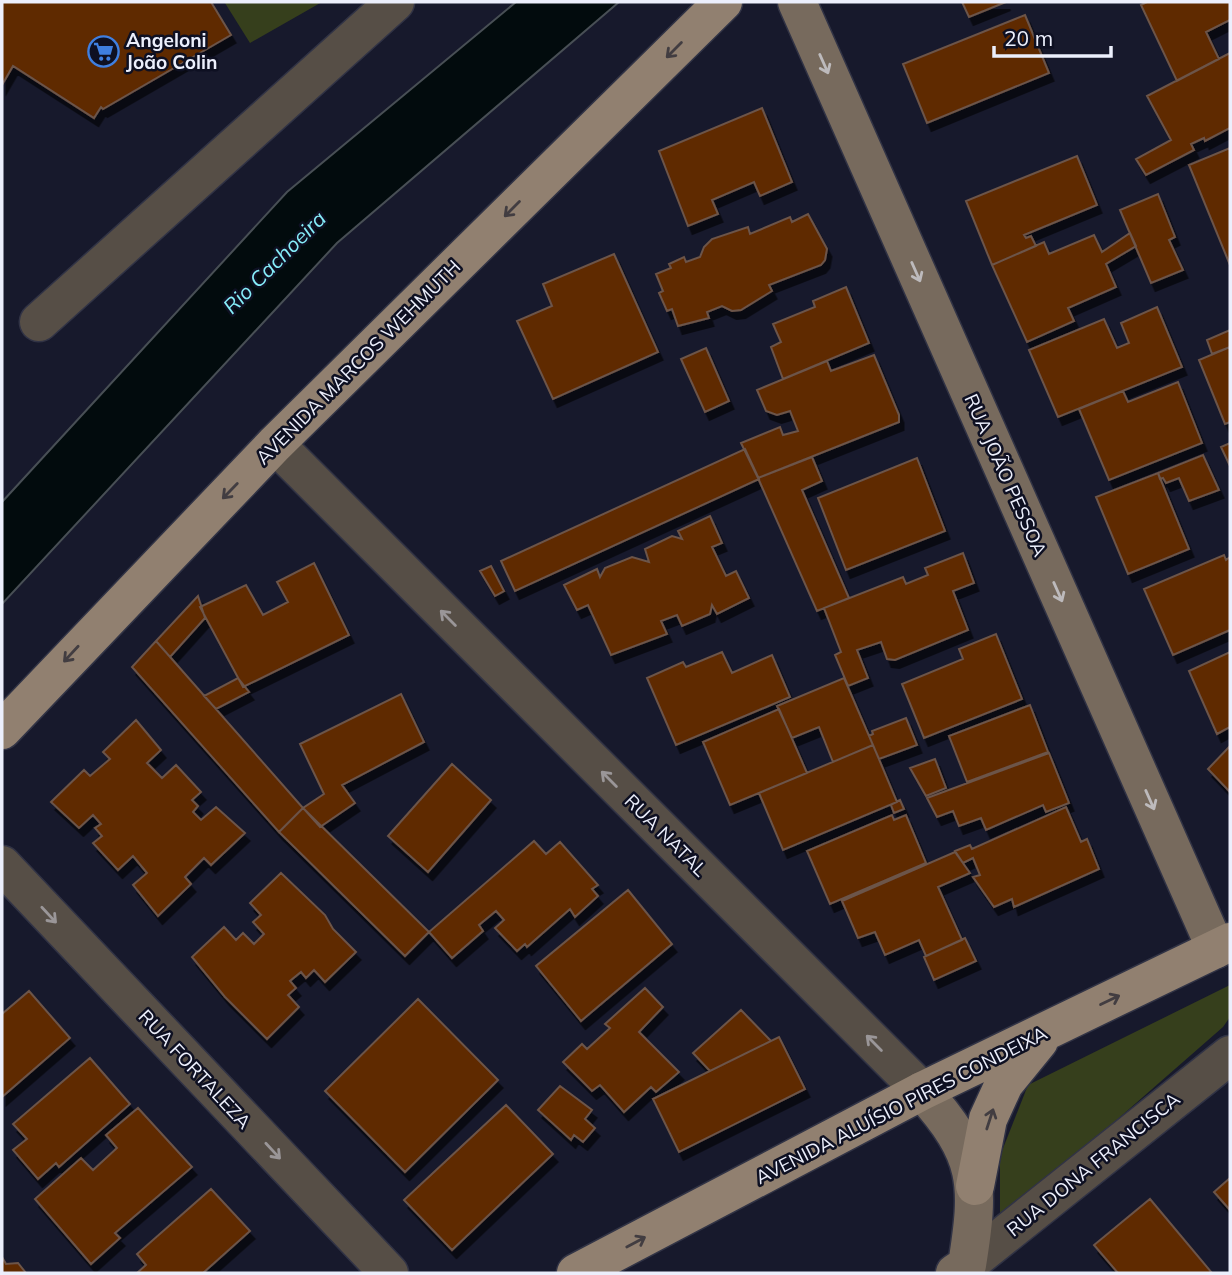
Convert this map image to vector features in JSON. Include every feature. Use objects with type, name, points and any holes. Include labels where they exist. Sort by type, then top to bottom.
[{"type":"main road","name":"AVENIDA MARCOS WEHMUTH","points":[[2,730],[275,444],[723,2]]},
{"type":"main road","name":"AVENIDA ALUÍSIO PIRES CONDEIXA","points":[[576,1273],[922,1091],[1223,946]]},
{"type":"main road","points":[[975,1186],[988,1119],[1004,1084],[1048,1030]]},
{"type":"street","points":[[39,321],[395,2]]},
{"type":"street","name":"RUA JOÃO PESSOA","points":[[797,2],[1223,946]]},
{"type":"street","name":"RUA NATAL","points":[[275,444],[949,1121],[964,1149],[975,1186],[976,1208],[961,1269]]},
{"type":"street","name":"RUA FORTALEZA","points":[[2,865],[389,1273]]},
{"type":"street","name":"RUA DONA FRANCISCA","points":[[961,1269],[1230,1055]]},
{"type":"green space","points":[[322,2],[250,43],[225,3]]},
{"type":"green space","points":[[1230,985],[1230,1017],[1223,1027],[1000,1222],[1000,1156],[1028,1085]]},
{"type":"water","name":"Rio Cachoeira","points":[[516,2],[619,2],[337,243],[2,604],[2,502],[287,192]]},
{"type":"building","name":"Angeloni João Colin","points":[[2,2],[211,2],[231,35],[103,109],[101,107],[94,118],[13,66],[2,85]]},
{"type":"building","points":[[962,2],[1006,2],[969,17]]},
{"type":"building","points":[[1147,2],[1230,2],[1230,20],[1206,32],[1219,59],[1177,81],[1141,5]]},
{"type":"building","points":[[1025,15],[1049,73],[927,123],[903,64]]},
{"type":"building","points":[[1230,53],[1230,128],[1205,141],[1204,138],[1191,144],[1194,150],[1146,175],[1136,159],[1171,140],[1147,96]]},
{"type":"building","points":[[762,108],[792,182],[760,196],[754,182],[712,200],[718,214],[688,226],[659,151]]},
{"type":"building","points":[[1230,148],[1230,265],[1189,165]]},
{"type":"building","points":[[1077,156],[1097,205],[1024,235],[1026,238],[1031,236],[1036,246],[992,265],[966,201]]},
{"type":"building","points":[[1158,194],[1175,237],[1169,240],[1183,270],[1151,283],[1120,210]]},
{"type":"building","points":[[808,214],[827,249],[821,265],[769,285],[772,291],[741,310],[732,311],[722,306],[707,312],[709,318],[678,326],[672,309],[667,311],[659,293],[663,291],[656,274],[671,268],[669,264],[684,257],[686,262],[700,257],[704,247],[712,239],[748,227],[750,234],[790,217],[792,222]]},
{"type":"building","points":[[1130,233],[1136,246],[1106,264],[1116,287],[1068,308],[1074,321],[1027,342],[992,265],[1044,242],[1049,254],[1094,235],[1102,252]]},
{"type":"building","points":[[614,254],[658,352],[553,399],[517,321],[552,306],[543,284]]},
{"type":"building","points":[[846,287],[869,343],[783,379],[771,347],[781,342],[773,324],[815,307],[813,301]]},
{"type":"building","points":[[1157,307],[1182,367],[1058,417],[1029,350],[1104,319],[1117,348],[1129,343],[1121,323]]},
{"type":"building","points":[[1230,330],[1230,347],[1212,354],[1207,340]]},
{"type":"building","points":[[1230,347],[1230,422],[1225,424],[1199,360]]},
{"type":"building","points":[[706,348],[729,401],[705,412],[681,359]]},
{"type":"building","points":[[874,355],[899,415],[899,422],[758,478],[741,443],[780,427],[783,435],[798,431],[790,411],[777,415],[766,411],[757,390],[827,361],[831,371]]},
{"type":"building","points":[[1178,382],[1202,443],[1109,480],[1079,409],[1123,391],[1128,402]]},
{"type":"building","points":[[1230,443],[1230,466],[1221,447]]},
{"type":"building","points":[[745,449],[759,479],[515,591],[501,561]]},
{"type":"building","points":[[1203,455],[1219,490],[1189,501],[1179,478],[1166,483],[1163,478],[1160,479],[1158,473]]},
{"type":"building","points":[[812,457],[822,481],[802,490],[849,598],[817,611],[758,478]]},
{"type":"building","points":[[917,458],[945,531],[846,570],[818,498]]},
{"type":"building","points":[[1158,473],[1189,549],[1128,574],[1096,497]]},
{"type":"building","points":[[710,516],[722,543],[712,547],[726,576],[736,571],[749,598],[717,614],[712,605],[710,614],[682,626],[677,615],[661,621],[667,634],[611,655],[588,605],[577,610],[564,585],[597,569],[600,577],[605,568],[632,557],[649,562],[645,549],[672,536],[682,539],[678,531]]},
{"type":"building","points":[[963,553],[974,583],[953,591],[968,630],[895,660],[887,659],[881,642],[857,650],[868,678],[848,686],[835,655],[841,652],[824,608],[903,577],[906,584],[928,575],[925,568]]},
{"type":"building","points":[[1224,555],[1226,560],[1230,557],[1230,630],[1173,655],[1144,589]]},
{"type":"building","points":[[314,563],[349,635],[243,687],[200,607],[246,585],[263,615],[288,602],[277,582]]},
{"type":"building","points":[[491,566],[504,591],[495,596],[480,571]]},
{"type":"building","points":[[198,596],[205,618],[170,657],[156,641]]},
{"type":"building","points":[[996,634],[1022,699],[924,738],[902,684],[963,659],[959,649]]},
{"type":"building","points":[[156,641],[303,808],[279,832],[132,667]]},
{"type":"building","points":[[722,652],[732,673],[772,655],[790,697],[676,745],[647,678],[683,662],[686,667]]},
{"type":"building","points":[[1230,652],[1230,727],[1217,734],[1189,671]]},
{"type":"building","points":[[238,678],[249,692],[216,709],[204,696]]},
{"type":"building","points":[[844,678],[873,745],[833,762],[819,727],[792,738],[777,706]]},
{"type":"building","points":[[401,694],[424,742],[342,785],[355,803],[320,827],[303,808],[324,794],[300,744]]},
{"type":"building","points":[[1030,705],[1048,752],[967,782],[949,736]]},
{"type":"building","points":[[779,709],[807,773],[730,805],[703,742]]},
{"type":"building","points":[[906,718],[917,745],[879,759],[869,736],[873,734],[872,731]]},
{"type":"building","points":[[136,720],[161,750],[147,763],[162,778],[176,765],[201,792],[192,800],[198,806],[193,812],[201,820],[216,807],[245,833],[211,865],[204,858],[185,877],[191,884],[158,916],[133,885],[147,873],[133,856],[118,870],[93,843],[102,836],[95,828],[101,824],[93,815],[79,828],[51,802],[84,770],[90,776],[110,759],[103,752]]},
{"type":"building","points":[[873,745],[897,802],[783,850],[759,793]]},
{"type":"building","points":[[1230,746],[1230,792],[1208,769]]},
{"type":"building","points":[[1049,753],[1069,803],[1046,812],[1043,805],[986,830],[981,818],[959,826],[953,811],[937,817],[927,798]]},
{"type":"building","points":[[935,759],[946,788],[926,796],[910,768]]},
{"type":"building","points":[[452,764],[491,800],[428,872],[388,836]]},
{"type":"building","points":[[900,800],[904,809],[894,813],[891,805]]},
{"type":"building","points":[[1066,807],[1081,842],[1087,839],[1099,869],[1014,907],[1012,899],[994,907],[973,877],[980,875],[973,858],[963,863],[955,851],[970,845],[972,849]]},
{"type":"building","points":[[303,808],[429,932],[405,956],[279,832]]},
{"type":"building","points":[[892,815],[894,820],[906,815],[926,863],[830,904],[807,851]]},
{"type":"building","points":[[534,841],[546,854],[560,842],[598,885],[592,889],[598,896],[575,917],[570,909],[527,947],[525,944],[517,951],[495,928],[504,920],[496,911],[479,925],[483,931],[452,958],[429,932]]},
{"type":"building","points":[[955,852],[970,873],[938,887],[962,940],[926,956],[919,940],[885,955],[875,932],[858,938],[842,901]]},
{"type":"building","points":[[281,873],[325,915],[333,929],[356,952],[325,982],[314,970],[306,978],[301,972],[290,981],[296,988],[288,995],[299,1007],[267,1039],[225,997],[192,957],[224,927],[236,940],[243,933],[254,944],[264,934],[253,922],[261,915],[250,903]]},
{"type":"building","points":[[628,890],[672,944],[581,1021],[536,966]]},
{"type":"building","points":[[965,938],[976,961],[934,980],[924,957]]},
{"type":"building","points":[[645,988],[663,1007],[639,1032],[679,1072],[656,1092],[651,1087],[624,1112],[600,1085],[592,1091],[563,1062],[582,1044],[587,1049],[610,1028],[605,1024]]},
{"type":"building","points":[[29,991],[70,1038],[2,1097],[2,1014]]},
{"type":"building","points":[[418,999],[498,1080],[405,1172],[325,1091]]},
{"type":"building","points":[[741,1010],[771,1041],[710,1071],[693,1053]]},
{"type":"building","points":[[779,1037],[805,1089],[679,1152],[653,1099]]},
{"type":"building","points":[[90,1058],[130,1104],[59,1167],[56,1163],[38,1179],[13,1150],[27,1139],[13,1124]]},
{"type":"building","points":[[560,1086],[592,1110],[585,1119],[595,1128],[583,1142],[574,1135],[571,1140],[538,1110]]},
{"type":"building","points":[[506,1105],[553,1154],[452,1250],[404,1200]]},
{"type":"building","points":[[138,1108],[192,1167],[115,1233],[120,1238],[91,1264],[35,1199],[81,1158],[93,1170],[117,1148],[106,1135]]},
{"type":"building","points":[[1230,1178],[1230,1210],[1214,1192]]},
{"type":"building","points":[[211,1189],[250,1231],[203,1273],[137,1273],[146,1265],[137,1254]]},
{"type":"building","points":[[1150,1199],[1212,1273],[1118,1273],[1094,1245]]},
{"type":"building","points":[[2,1257],[6,1264],[18,1263],[26,1273],[2,1273]]},
{"type":"place","name":"Angeloni João Colin","points":[[103,51]]}]
